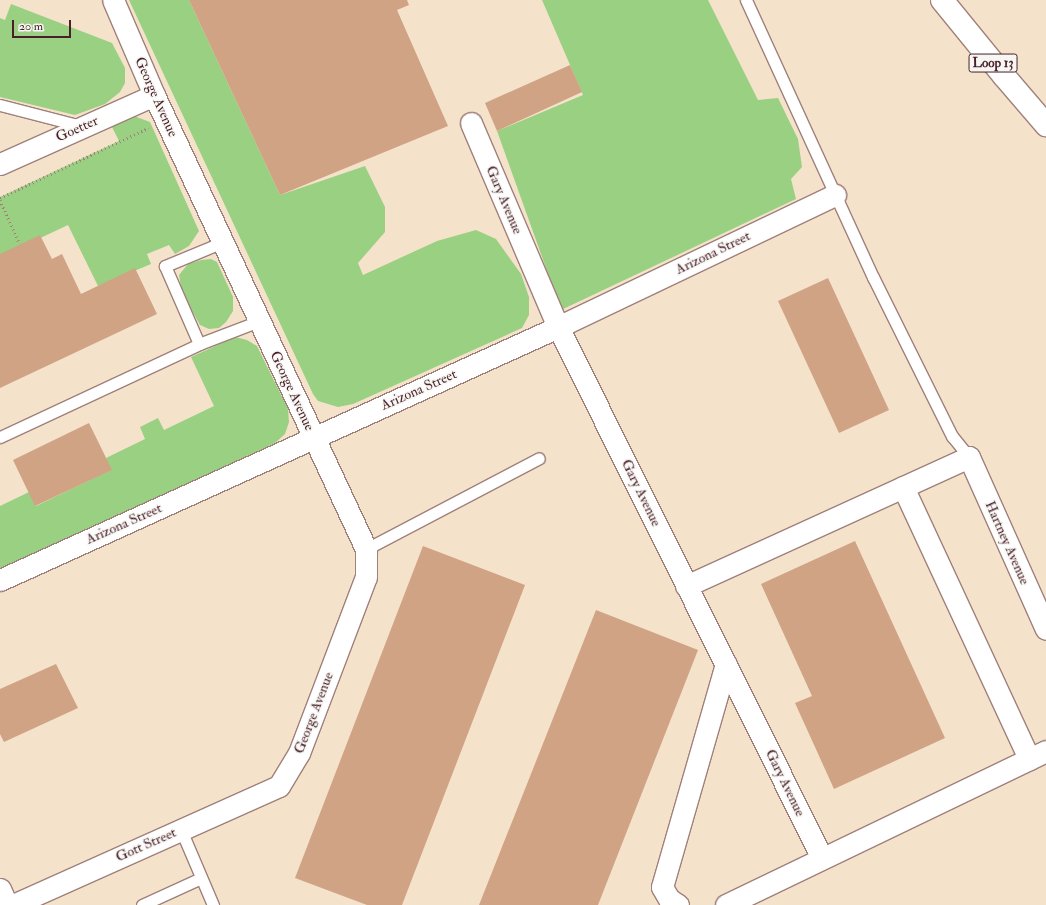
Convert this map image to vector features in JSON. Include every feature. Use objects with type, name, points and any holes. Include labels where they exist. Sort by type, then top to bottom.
[{"type":"main road","name":"Loop 13","points":[[942,0],[1046,125]]},
{"type":"street","name":"George Avenue","points":[[113,0],[154,94],[222,242],[366,549],[366,577],[299,753],[278,786]]},
{"type":"street","name":"Goetter","points":[[0,164],[154,94]]},
{"type":"street","name":"Gary Avenue","points":[[471,123],[558,326],[822,858]]},
{"type":"street","name":"Arizona Street","points":[[0,580],[558,326],[835,195]]},
{"type":"street","points":[[686,586],[969,457]]},
{"type":"street","name":"Hartney Avenue","points":[[969,457],[1046,629]]},
{"type":"street","points":[[726,905],[1038,755],[903,487]]},
{"type":"street","points":[[678,905],[669,899],[662,886],[726,664]]},
{"type":"street","name":"Gott Street","points":[[13,905],[278,786]]},
{"type":"street","points":[[0,889],[13,905]]},
{"type":"lane","points":[[746,0],[873,277],[952,436],[969,457]]},
{"type":"lane","points":[[0,105],[82,126]]},
{"type":"lane","points":[[199,344],[165,266],[222,242]]},
{"type":"lane","points":[[0,437],[199,344],[259,321]]},
{"type":"lane","points":[[366,549],[539,458]]},
{"type":"lane","points":[[181,830],[213,905]]},
{"type":"lane","points":[[142,905],[201,878]]},
{"type":"path","points":[[20,244],[0,199],[166,120]]},
{"type":"green space","points":[[129,0],[189,0],[280,195],[365,166],[385,207],[385,232],[358,263],[363,275],[437,241],[476,230],[496,239],[521,274],[529,297],[529,315],[522,328],[353,404],[338,407],[318,401],[313,394]]},
{"type":"green space","points":[[542,0],[708,0],[758,100],[778,98],[798,139],[802,167],[791,179],[796,199],[561,310],[497,131],[583,95]]},
{"type":"green space","points":[[11,4],[112,43],[125,68],[125,83],[120,92],[105,104],[75,115],[0,97],[0,18],[5,20]]},
{"type":"green space","points":[[134,116],[150,122],[199,231],[189,246],[175,254],[169,245],[147,254],[151,264],[98,286],[68,225],[0,257],[0,197],[119,141],[111,125]]},
{"type":"green space","points":[[211,259],[217,262],[233,297],[233,311],[226,322],[219,328],[209,329],[200,325],[182,293],[179,275],[188,264]]},
{"type":"green space","points":[[235,337],[247,340],[257,346],[288,409],[289,422],[285,434],[275,443],[0,570],[0,506],[29,492],[36,506],[111,470],[106,458],[145,439],[140,427],[158,418],[164,430],[214,406],[191,357]]},
{"type":"building","points":[[189,0],[407,0],[409,5],[397,10],[448,126],[280,195]]},
{"type":"building","points":[[570,65],[582,92],[497,131],[485,103]]},
{"type":"building","points":[[40,235],[52,259],[62,254],[81,294],[135,268],[157,314],[0,388],[0,254]]},
{"type":"building","points":[[828,278],[889,410],[839,433],[778,301]]},
{"type":"building","points":[[89,423],[112,470],[35,506],[13,460]]},
{"type":"building","points":[[855,541],[945,738],[834,789],[795,703],[812,696],[761,584]]},
{"type":"building","points":[[423,546],[525,585],[402,905],[367,905],[295,878]]},
{"type":"building","points":[[596,610],[698,650],[598,905],[479,905]]},
{"type":"building","points":[[56,664],[78,708],[4,742],[0,734],[0,689]]}]
